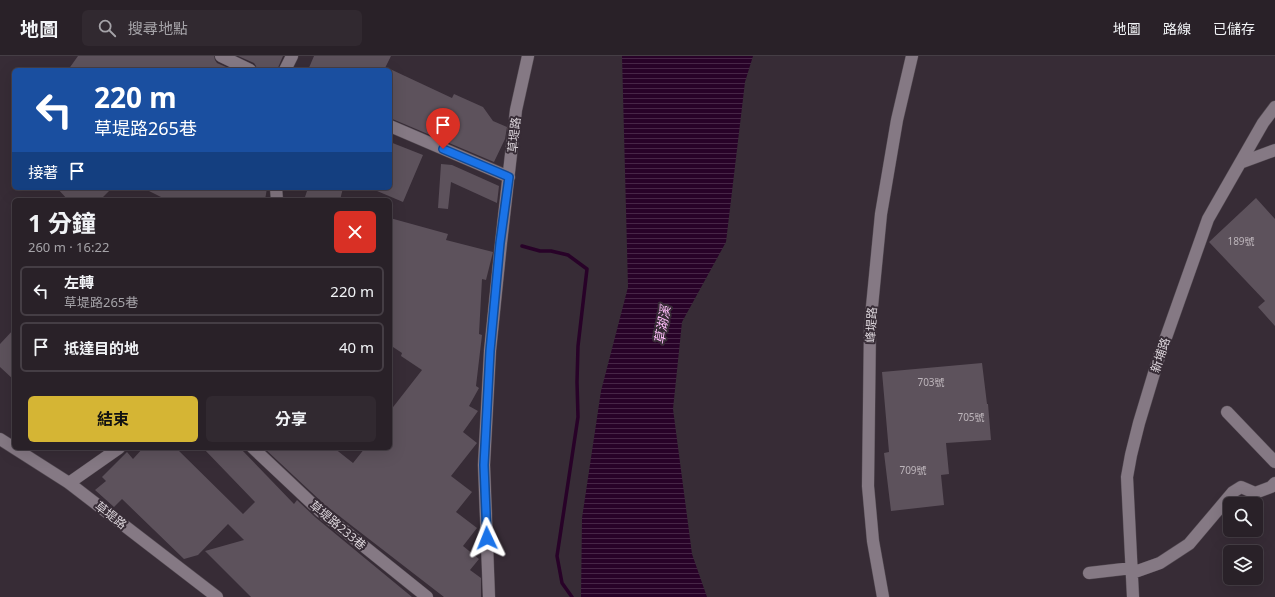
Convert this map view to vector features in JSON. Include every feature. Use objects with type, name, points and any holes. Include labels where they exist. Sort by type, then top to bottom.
[{"type":"street","points":[[221,56],[246,68]]},
{"type":"street","points":[[286,68],[292,56]]},
{"type":"street","name":"草堤路","points":[[489,597],[484,465],[490,351],[500,243],[516,110],[528,56]]},
{"type":"street","name":"峰堤路","points":[[883,597],[873,541],[868,486],[870,327],[881,214],[897,120],[912,56]]},
{"type":"street","name":"新埔路","points":[[1133,597],[1127,477],[1130,455],[1158,360],[1208,219],[1263,123],[1275,107]]},
{"type":"street","points":[[392,127],[509,177]]},
{"type":"street","points":[[1240,163],[1275,150]]},
{"type":"street","points":[[1227,412],[1275,462]]},
{"type":"street","name":"草堤路","points":[[0,439],[12,447]]},
{"type":"street","name":"草堤路","points":[[17,450],[69,483],[217,597]]},
{"type":"street","points":[[69,483],[116,450]]},
{"type":"street","name":"草堤路233巷","points":[[256,450],[320,511],[427,597]]},
{"type":"street","points":[[1089,573],[1132,571],[1160,563],[1189,544],[1233,492],[1241,487],[1255,493],[1271,487],[1275,483]]},
{"type":"water","name":"草湖溪","points":[[622,56],[753,56],[745,82],[726,242],[682,322],[673,409],[692,554],[707,597],[581,597],[582,518],[601,391],[628,287]]},
{"type":"building","points":[[78,56],[214,56],[217,63],[228,68],[69,68]]},
{"type":"building","points":[[238,56],[283,56],[278,68],[256,68],[254,63]]},
{"type":"building","points":[[314,56],[391,56],[385,68],[309,68]]},
{"type":"building","points":[[392,70],[452,98],[454,94],[483,107],[493,121],[507,127],[505,139],[494,162],[392,119]]},
{"type":"building","points":[[392,143],[423,155],[403,202],[375,190],[392,190]]},
{"type":"building","points":[[441,164],[452,165],[499,186],[497,203],[451,182],[448,209],[438,208]]},
{"type":"building","points":[[59,190],[110,190],[102,198],[66,198]]},
{"type":"building","points":[[147,190],[267,190],[265,198],[163,198]]},
{"type":"building","points":[[307,190],[342,190],[340,198],[305,198]]},
{"type":"building","points":[[1256,198],[1275,219],[1275,326],[1258,307],[1265,301],[1209,242]]},
{"type":"building","points":[[392,219],[448,234],[446,240],[493,252],[486,280],[482,279],[479,334],[482,335],[476,386],[479,388],[469,406],[478,411],[463,432],[477,443],[451,476],[472,492],[456,512],[477,528],[463,546],[479,559],[470,570],[481,578],[481,597],[444,597],[325,505],[266,450],[337,450],[353,463],[363,450],[392,450],[392,408],[422,370],[401,356],[402,353],[392,346]]},
{"type":"building","points":[[12,331],[12,378],[0,367],[0,344]]},
{"type":"building","points":[[982,363],[991,440],[946,443],[949,474],[941,475],[944,505],[891,511],[884,453],[889,452],[882,372]]},
{"type":"building","points":[[141,450],[178,450],[243,514],[255,502],[205,450],[242,450],[294,504],[297,500],[315,517],[412,597],[251,597],[205,551],[244,540],[228,524],[198,555],[184,559],[122,499],[114,507],[95,490],[106,481],[102,477],[127,452],[133,459]]},
{"type":"waterway","points":[[522,246],[540,251],[551,251],[568,255],[587,269],[578,346],[578,417],[557,556],[562,583],[572,597]]},
{"type":"route","points":[[443,149],[509,177],[500,243],[490,351],[484,465],[487,538]]}]
